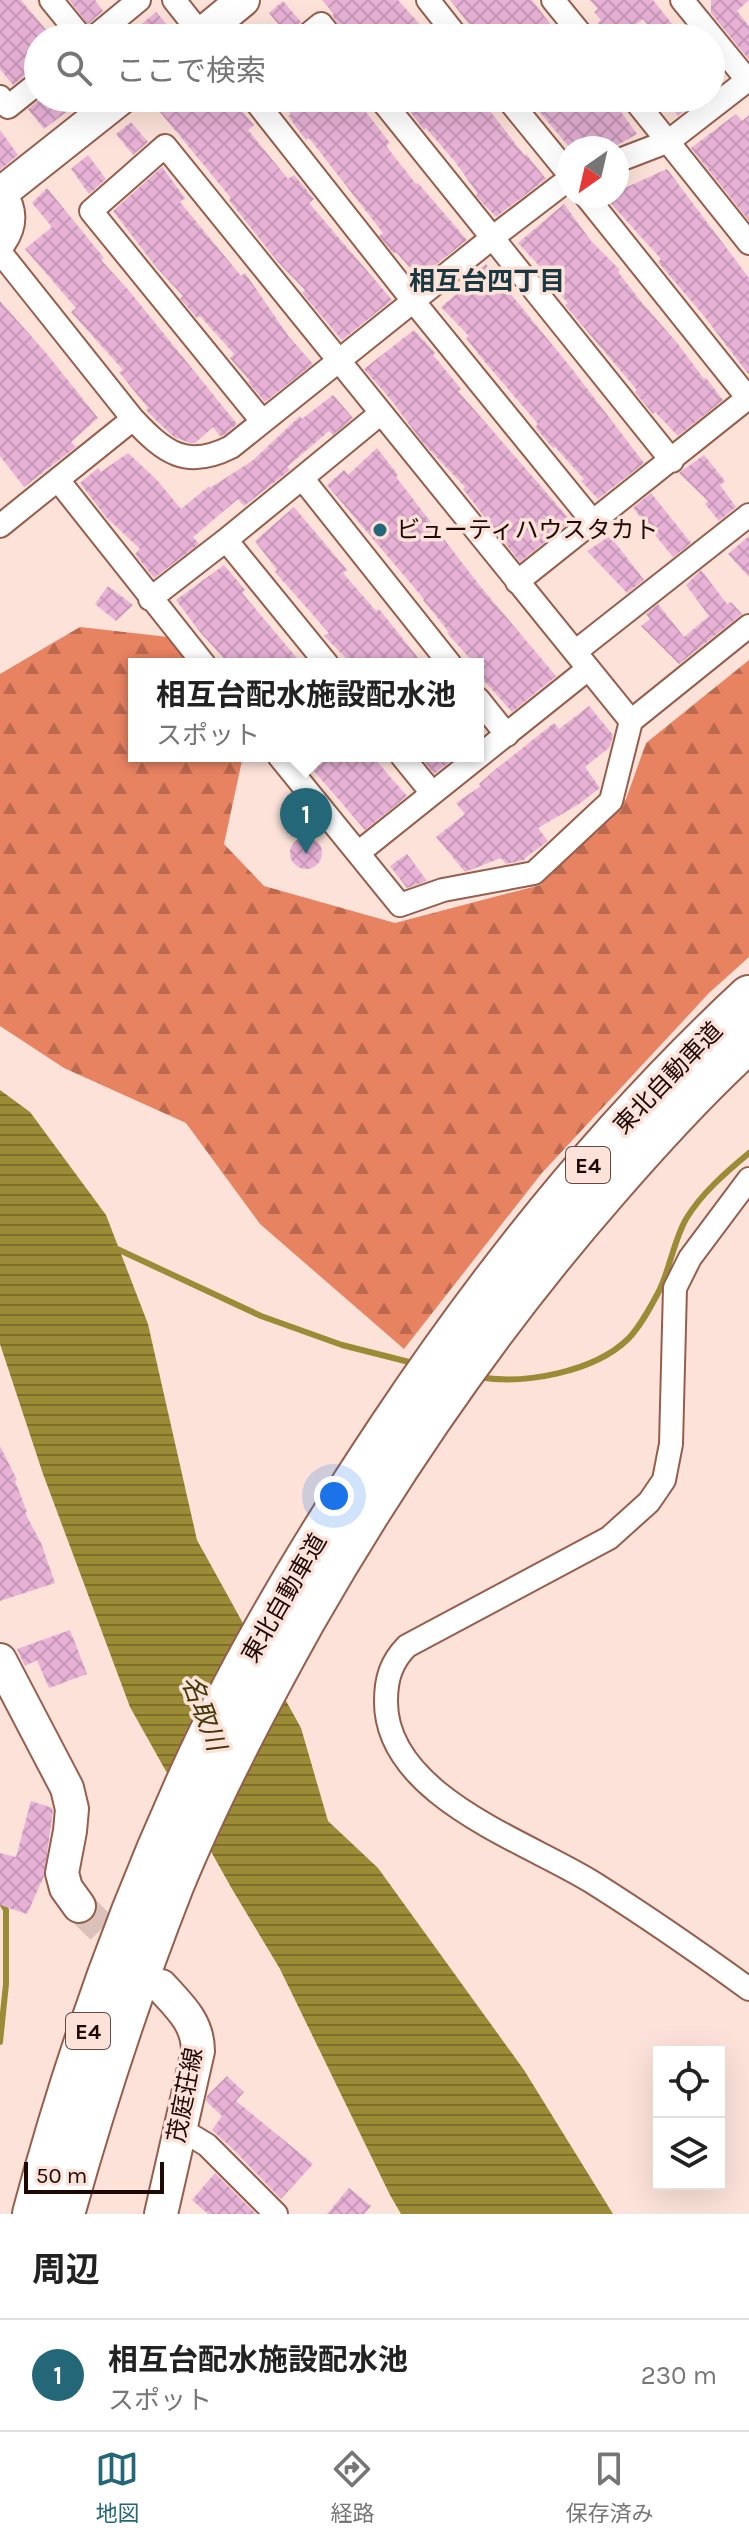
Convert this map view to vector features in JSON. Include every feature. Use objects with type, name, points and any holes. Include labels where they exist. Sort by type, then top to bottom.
[{"type":"highway","name":"東北自動車道","points":[[64,2214],[104,2079],[150,1946],[159,1860],[231,1758],[458,1352],[540,1221],[629,1116],[749,996]]},
{"type":"highway","name":"東北自動車道","points":[[33,2214],[76,2066],[105,1980],[159,1860],[200,1752],[299,1568],[344,1496],[458,1352],[560,1245],[650,1141],[749,1042]]},
{"type":"highway","points":[[11,2214],[96,1976],[159,1860]]},
{"type":"highway","points":[[87,2214],[107,2106],[150,1946]]},
{"type":"street","points":[[51,0],[71,24]]},
{"type":"street","points":[[110,24],[139,0]]},
{"type":"street","points":[[174,0],[191,24]]},
{"type":"street","points":[[214,24],[243,0]]},
{"type":"street","points":[[428,0],[447,24]]},
{"type":"street","points":[[553,0],[573,24]]},
{"type":"street","points":[[682,0],[702,24]]},
{"type":"street","points":[[725,53],[748,81],[725,98]]},
{"type":"street","points":[[0,97],[8,107],[24,94]]},
{"type":"street","points":[[0,241],[8,227],[9,216],[7,204],[0,194],[103,112]]},
{"type":"street","points":[[264,112],[594,523]]},
{"type":"street","points":[[391,112],[672,461]]},
{"type":"street","points":[[518,112],[557,162]]},
{"type":"street","points":[[645,112],[749,243]]},
{"type":"street","points":[[629,156],[669,141],[707,112]]},
{"type":"street","points":[[262,421],[91,211],[165,146],[631,721]]},
{"type":"street","points":[[0,252],[133,419],[153,440],[175,454],[194,459],[213,456],[231,447],[557,187]]},
{"type":"street","points":[[517,582],[672,461],[748,397],[596,208]]},
{"type":"street","points":[[150,599],[381,413]]},
{"type":"street","points":[[0,526],[133,419]]},
{"type":"street","points":[[302,478],[445,658]]},
{"type":"street","points":[[58,480],[199,658]]},
{"type":"street","points":[[484,753],[507,735],[582,660],[749,515]]},
{"type":"street","points":[[226,540],[322,658]]},
{"type":"street","points":[[284,762],[400,905],[443,890],[534,873],[611,801],[631,721],[749,626]]},
{"type":"street","points":[[484,706],[507,735]]},
{"type":"street","points":[[407,762],[432,793]]},
{"type":"street","points":[[358,853],[472,762]]},
{"type":"street","points":[[749,1179],[690,1258],[675,1288],[671,1444],[664,1480],[649,1502],[609,1538],[407,1646],[388,1674],[386,1714],[405,1758],[433,1789],[512,1841],[571,1869],[661,1925],[749,1989]]},
{"type":"street","points":[[0,1660],[67,1788],[72,1809],[62,1873],[66,1888],[79,1906]]},
{"type":"street","name":"茂庭荘線","points":[[161,1986],[193,2024],[198,2038],[198,2051],[161,2214]]},
{"type":"street","points":[[179,2128],[207,2145],[276,2214]]},
{"type":"green space","points":[[80,627],[168,637],[184,658],[128,658],[128,762],[242,762],[224,844],[264,886],[395,923],[540,885],[626,799],[646,743],[749,660],[749,957],[709,993],[541,1174],[404,1349],[260,1224],[186,1123],[64,1068],[0,1026],[0,674]]},
{"type":"water","name":"名取川","points":[[0,1090],[30,1112],[106,1215],[148,1324],[197,1540],[301,1728],[328,1821],[378,1868],[524,2070],[613,2214],[401,2214],[390,2195],[280,1969],[130,1707],[43,1474],[0,1344]]},
{"type":"building","points":[[0,0],[21,0],[41,24],[24,24],[24,76],[13,85],[0,69]]},
{"type":"building","points":[[69,0],[95,0],[103,11],[88,24]]},
{"type":"building","points":[[322,0],[398,0],[419,24],[338,24]]},
{"type":"building","points":[[450,0],[532,0],[550,24],[469,24]]},
{"type":"building","points":[[590,0],[653,0],[672,24],[647,24],[643,19],[636,24],[599,24],[601,20],[594,12],[598,9]]},
{"type":"building","points":[[711,0],[749,0],[737,11],[749,26],[749,60],[725,30],[725,24],[720,24],[711,13]]},
{"type":"building","points":[[283,1],[301,22],[278,24],[269,13]]},
{"type":"building","points":[[156,12],[166,24],[142,24]]},
{"type":"building","points":[[30,112],[66,112],[44,129]]},
{"type":"building","points":[[160,112],[242,112],[254,125],[248,130],[288,179],[294,175],[314,199],[309,203],[392,300],[342,340],[302,293],[305,290],[278,262],[229,200],[231,198]]},
{"type":"building","points":[[289,112],[366,112],[390,143],[386,146],[416,184],[467,240],[419,278],[379,236],[383,233],[309,138],[306,140],[288,116]]},
{"type":"building","points":[[410,112],[491,112],[546,179],[496,217],[476,196],[478,194],[456,163],[426,128],[424,130]]},
{"type":"building","points":[[540,112],[621,112],[637,134],[629,138],[629,136],[560,136]]},
{"type":"building","points":[[736,114],[742,121],[749,115],[749,221],[691,148]]},
{"type":"building","points":[[131,122],[148,142],[133,155],[116,134]]},
{"type":"building","points":[[0,130],[18,155],[0,170]]},
{"type":"building","points":[[88,155],[106,179],[89,194],[71,169]]},
{"type":"building","points":[[162,167],[185,198],[180,202],[241,276],[245,273],[289,337],[313,364],[265,402],[230,358],[234,354],[180,299],[183,296],[156,267],[113,211]]},
{"type":"building","points":[[667,169],[749,278],[749,375],[658,262],[661,259],[615,208],[629,208],[629,186]]},
{"type":"building","points":[[47,188],[104,258],[101,260],[237,424],[224,435],[220,436],[213,427],[195,443],[190,443],[174,437],[161,425],[146,410],[148,408],[119,372],[123,370],[71,312],[76,308],[25,249],[52,227],[32,203]]},
{"type":"building","points":[[559,208],[567,208],[723,400],[678,436],[655,412],[653,414],[635,392],[637,390],[565,305],[568,303],[542,274],[545,272],[518,243]]},
{"type":"building","points":[[486,264],[644,463],[598,499],[581,481],[584,479],[535,427],[538,424],[484,361],[466,338],[469,336],[441,307],[470,283],[468,279]]},
{"type":"building","points":[[0,301],[98,418],[71,442],[76,447],[24,487],[0,456]]},
{"type":"building","points":[[414,330],[461,389],[458,391],[571,521],[520,562],[463,489],[465,487],[423,443],[364,369]]},
{"type":"building","points":[[333,395],[353,418],[333,435],[329,431],[287,467],[290,470],[244,506],[238,499],[193,537],[199,544],[154,578],[135,554],[140,549],[106,517],[80,483],[98,468],[101,472],[128,453],[157,480],[181,509],[209,486],[252,461],[300,416],[302,419]]},
{"type":"building","points":[[377,448],[480,586],[556,676],[512,712],[484,681],[484,658],[470,658],[327,485],[344,470],[348,475]]},
{"type":"building","points":[[704,455],[725,481],[720,485],[736,507],[719,521],[705,504],[708,501],[679,473]]},
{"type":"building","points":[[651,493],[691,543],[673,557],[633,508]]},
{"type":"building","points":[[294,507],[347,570],[343,573],[376,611],[379,609],[418,658],[346,658],[324,636],[329,633],[275,572],[277,570],[255,541]]},
{"type":"building","points":[[610,536],[644,580],[627,593],[587,551]]},
{"type":"building","points":[[749,536],[749,577],[728,554]]},
{"type":"building","points":[[224,565],[245,590],[242,593],[297,658],[224,658],[176,600]]},
{"type":"building","points":[[701,570],[727,604],[731,602],[742,614],[679,664],[641,626],[650,619],[646,614],[658,604],[684,637],[709,616],[686,585]]},
{"type":"building","points":[[108,586],[133,605],[116,621],[95,604]]},
{"type":"building","points":[[589,706],[613,735],[610,747],[585,767],[600,788],[538,828],[548,841],[525,860],[506,864],[501,858],[465,872],[436,837],[465,814],[456,803],[481,786],[479,784],[496,769],[554,723],[559,729]]},
{"type":"building","points":[[306,762],[377,762],[407,796],[365,830]]},
{"type":"building","points":[[425,762],[449,762],[434,774]]},
{"type":"building","points":[[306,837],[318,841],[322,853],[318,865],[306,869],[294,865],[290,853],[294,841]]},
{"type":"building","points":[[407,854],[427,881],[407,888],[390,866]]},
{"type":"building","points":[[0,1446],[17,1480],[25,1513],[41,1543],[55,1583],[0,1601]]},
{"type":"building","points":[[70,1630],[87,1674],[49,1688],[37,1660],[25,1666],[17,1649]]},
{"type":"building","points":[[31,1801],[53,1810],[44,1876],[27,1914],[0,1905],[0,1853],[16,1857]]},
{"type":"building","points":[[227,2076],[244,2092],[236,2101],[313,2164],[281,2199],[212,2130],[222,2116],[206,2101],[207,2096]]},
{"type":"building","points":[[215,2173],[256,2214],[208,2214],[192,2200]]},
{"type":"building","points":[[349,2188],[371,2206],[364,2214],[327,2214]]},
{"type":"waterway","points":[[479,1377],[516,1379],[578,1368],[597,1360],[628,1339],[658,1293],[686,1219],[706,1192],[749,1153]]},
{"type":"waterway","points":[[115,1248],[261,1316],[342,1345],[417,1364]]},
{"type":"waterway","points":[[0,1900],[6,1910],[6,1984],[0,2042]]},
{"type":"tunnel","points":[[79,1906],[133,1959]]},
{"type":"place","name":"ビューティハウスタカト","points":[[380,530]]},
{"type":"place","name":"相互台配水施設配水池","points":[[306,854]]},
{"type":"district","name":"相互台四丁目","points":[[487,281]]}]
